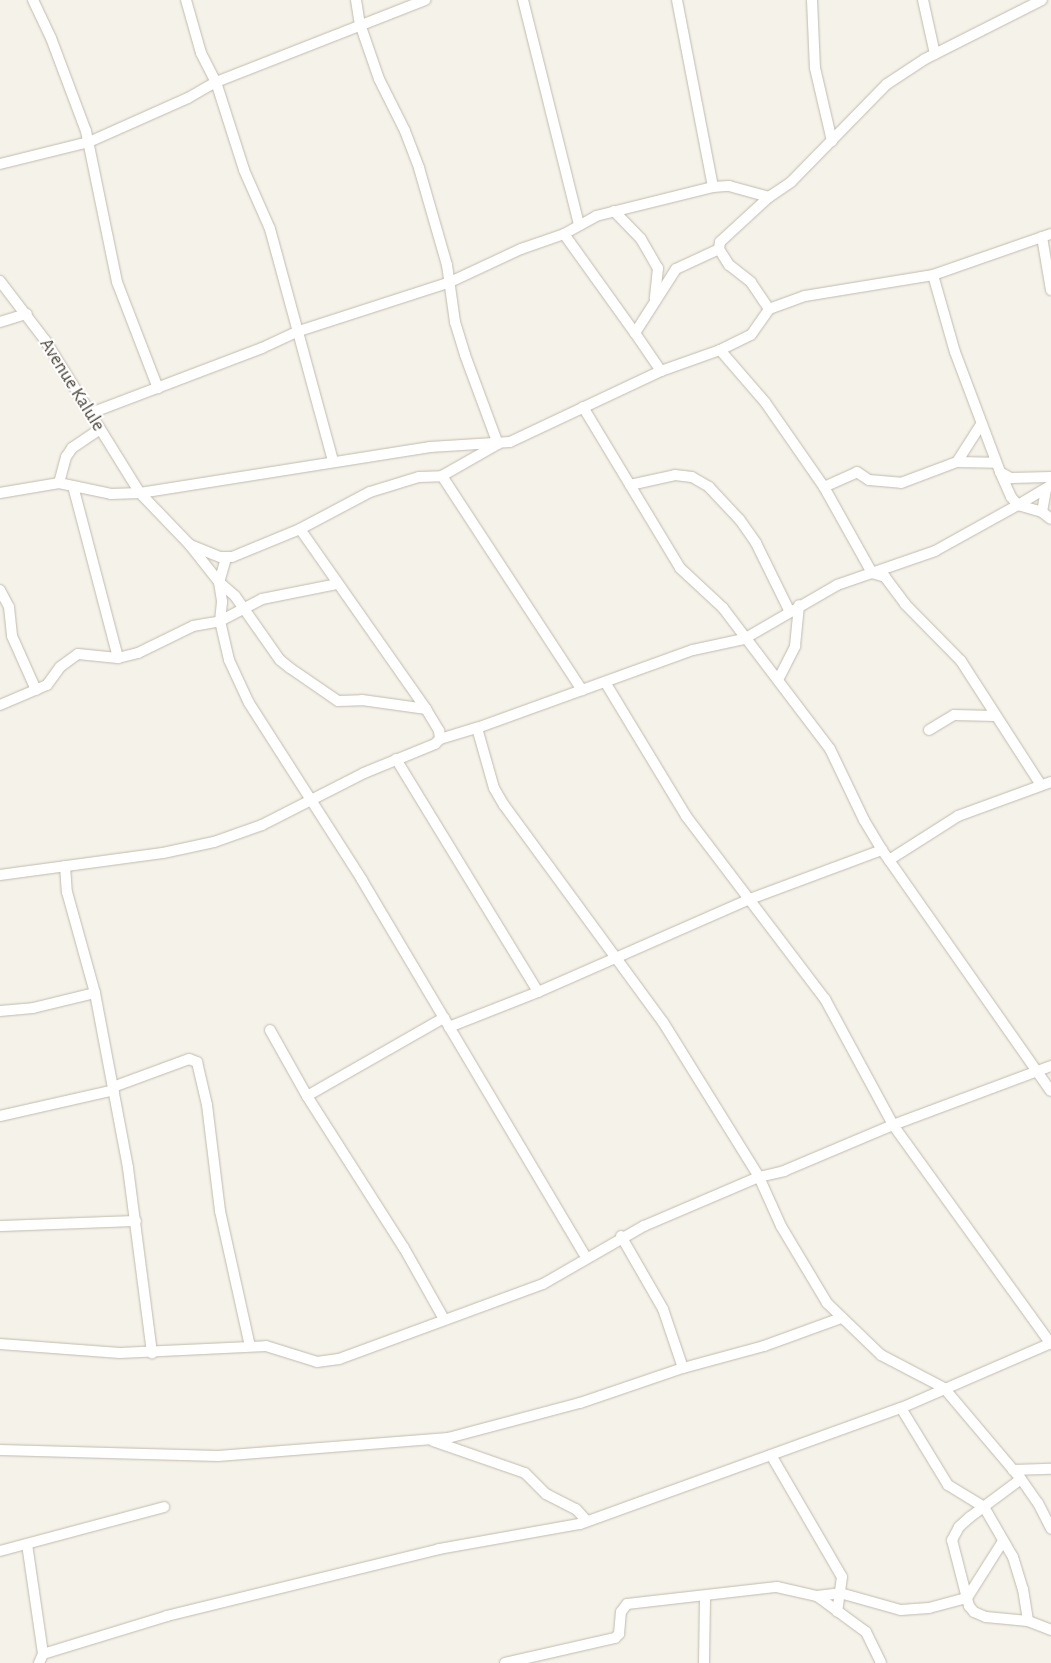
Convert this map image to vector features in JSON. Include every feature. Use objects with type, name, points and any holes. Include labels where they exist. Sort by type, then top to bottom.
[{"type":"street","points":[[33,0],[51,38],[89,142],[117,282],[158,388]]},
{"type":"street","points":[[186,0],[201,53],[216,82],[244,170],[270,229],[287,286],[296,332],[333,461]]},
{"type":"street","points":[[356,0],[360,24],[379,79],[405,131],[418,168],[447,265],[448,283],[464,355],[498,444]]},
{"type":"street","points":[[0,164],[89,142],[188,98],[216,82],[425,0]]},
{"type":"street","points":[[523,0],[579,224]]},
{"type":"street","points":[[677,0],[713,187]]},
{"type":"street","points":[[812,0],[815,68],[832,141]]},
{"type":"street","points":[[923,0],[935,54]]},
{"type":"street","points":[[658,268],[676,269],[719,249],[724,237],[769,196],[791,182],[887,84],[935,54],[1042,0]]},
{"type":"street","points":[[91,413],[296,332],[448,283],[521,249],[564,234],[579,224],[614,211],[713,187],[729,186],[769,196]]},
{"type":"street","points":[[614,211],[641,239],[658,268],[655,301]]},
{"type":"street","points":[[564,234],[661,371]]},
{"type":"street","points":[[0,493],[59,483],[111,494],[140,493],[430,447],[498,444],[528,436],[583,407],[661,371],[720,350],[751,334],[769,309],[805,296],[933,275],[1046,236],[1051,290]]},
{"type":"street","points":[[719,249],[729,265],[751,282],[769,309]]},
{"type":"street","points":[[635,333],[676,269]]},
{"type":"street","points":[[933,275],[980,426],[1011,497],[1018,505],[1042,512],[1051,519]]},
{"type":"street","name":"Avenue Kalule","points":[[0,281],[27,314],[140,493],[189,544],[219,582],[244,607],[280,660],[338,701],[362,700],[426,710]]},
{"type":"street","points":[[0,322],[27,314]]},
{"type":"street","points":[[720,350],[765,402],[824,487],[872,573],[885,577],[923,624],[944,640],[960,660],[995,716],[1046,783],[958,816],[889,860]]},
{"type":"street","points":[[583,407],[680,568],[723,608],[744,639],[779,678],[830,749],[864,820],[882,850],[1051,1090]]},
{"type":"street","points":[[957,462],[980,426]]},
{"type":"street","points":[[59,483],[66,457],[72,448],[100,429]]},
{"type":"street","points":[[189,544],[226,558],[300,529],[370,492],[419,477],[442,476],[498,444]]},
{"type":"street","points":[[824,487],[857,472],[869,480],[901,482],[957,462],[998,468],[1010,478],[1025,480],[1051,477]]},
{"type":"street","points":[[630,485],[675,475],[692,477],[710,487],[740,520],[756,543],[790,612]]},
{"type":"street","points":[[442,476],[582,690]]},
{"type":"street","points":[[73,486],[118,658]]},
{"type":"street","points":[[0,875],[163,853],[214,842],[262,825],[396,759],[434,744],[440,738],[477,728],[693,650],[744,639],[799,605],[837,585],[935,551],[1048,487]]},
{"type":"street","points":[[1042,512],[1048,487]]},
{"type":"street","points":[[300,529],[426,710],[440,732],[440,738]]},
{"type":"street","points":[[226,558],[219,582],[222,602],[220,621],[229,660],[249,703],[312,801],[586,1257]]},
{"type":"street","points":[[0,705],[47,685],[70,657],[87,654],[118,658],[138,653],[192,626],[220,621],[244,607],[274,596],[337,584]]},
{"type":"street","points":[[0,590],[9,607],[12,636],[36,690]]},
{"type":"street","points":[[779,678],[795,646],[799,605]]},
{"type":"street","points":[[27,1544],[41,1659],[167,1616],[439,1549],[484,1543],[586,1520],[901,1408],[1051,1343],[893,1125],[840,1021],[686,816],[605,682]]},
{"type":"street","points":[[929,730],[954,715],[995,716]]},
{"type":"street","points":[[477,728],[494,788],[504,805],[618,956],[663,1022],[759,1177],[781,1226],[815,1286],[840,1318],[888,1361],[944,1388],[1021,1479],[1051,1529]]},
{"type":"street","points":[[396,759],[538,992]]},
{"type":"street","points":[[306,1096],[446,1023],[538,992],[750,899],[882,850]]},
{"type":"street","points":[[65,866],[74,922],[95,993],[114,1089],[136,1222],[152,1353]]},
{"type":"street","points":[[0,1011],[28,1010],[95,993]]},
{"type":"street","points":[[270,1030],[306,1096],[399,1239],[444,1319]]},
{"type":"street","points":[[0,1116],[114,1089],[189,1059],[197,1062],[207,1105],[220,1211],[250,1346]]},
{"type":"street","points":[[0,1344],[152,1353],[250,1346],[278,1347],[317,1362],[339,1359],[544,1284],[622,1236],[759,1177],[784,1171],[893,1125],[1051,1066]]},
{"type":"street","points":[[0,1226],[136,1222]]},
{"type":"street","points":[[622,1236],[663,1309],[683,1368]]},
{"type":"street","points":[[0,1450],[218,1456],[448,1438],[542,1414],[683,1368],[764,1346],[840,1318]]},
{"type":"street","points":[[901,1408],[948,1485],[984,1507],[1003,1540],[1018,1573],[1028,1621]]},
{"type":"street","points":[[428,1440],[525,1473],[546,1494],[576,1510],[586,1520]]},
{"type":"street","points":[[770,1455],[840,1572],[843,1584],[837,1612]]},
{"type":"street","points":[[1013,1470],[1051,1468]]},
{"type":"street","points":[[1021,1479],[984,1507],[953,1535],[967,1598],[974,1612],[986,1617],[1028,1621],[1051,1630]]},
{"type":"street","points":[[0,1551],[60,1532],[164,1507]]},
{"type":"street","points":[[505,1663],[615,1638],[619,1634],[620,1612],[627,1604],[705,1597],[777,1587],[817,1596],[840,1593],[901,1610],[929,1608],[967,1598],[1003,1540]]},
{"type":"street","points":[[817,1596],[866,1632],[881,1663]]},
{"type":"street","points":[[704,1663],[705,1597]]}]
